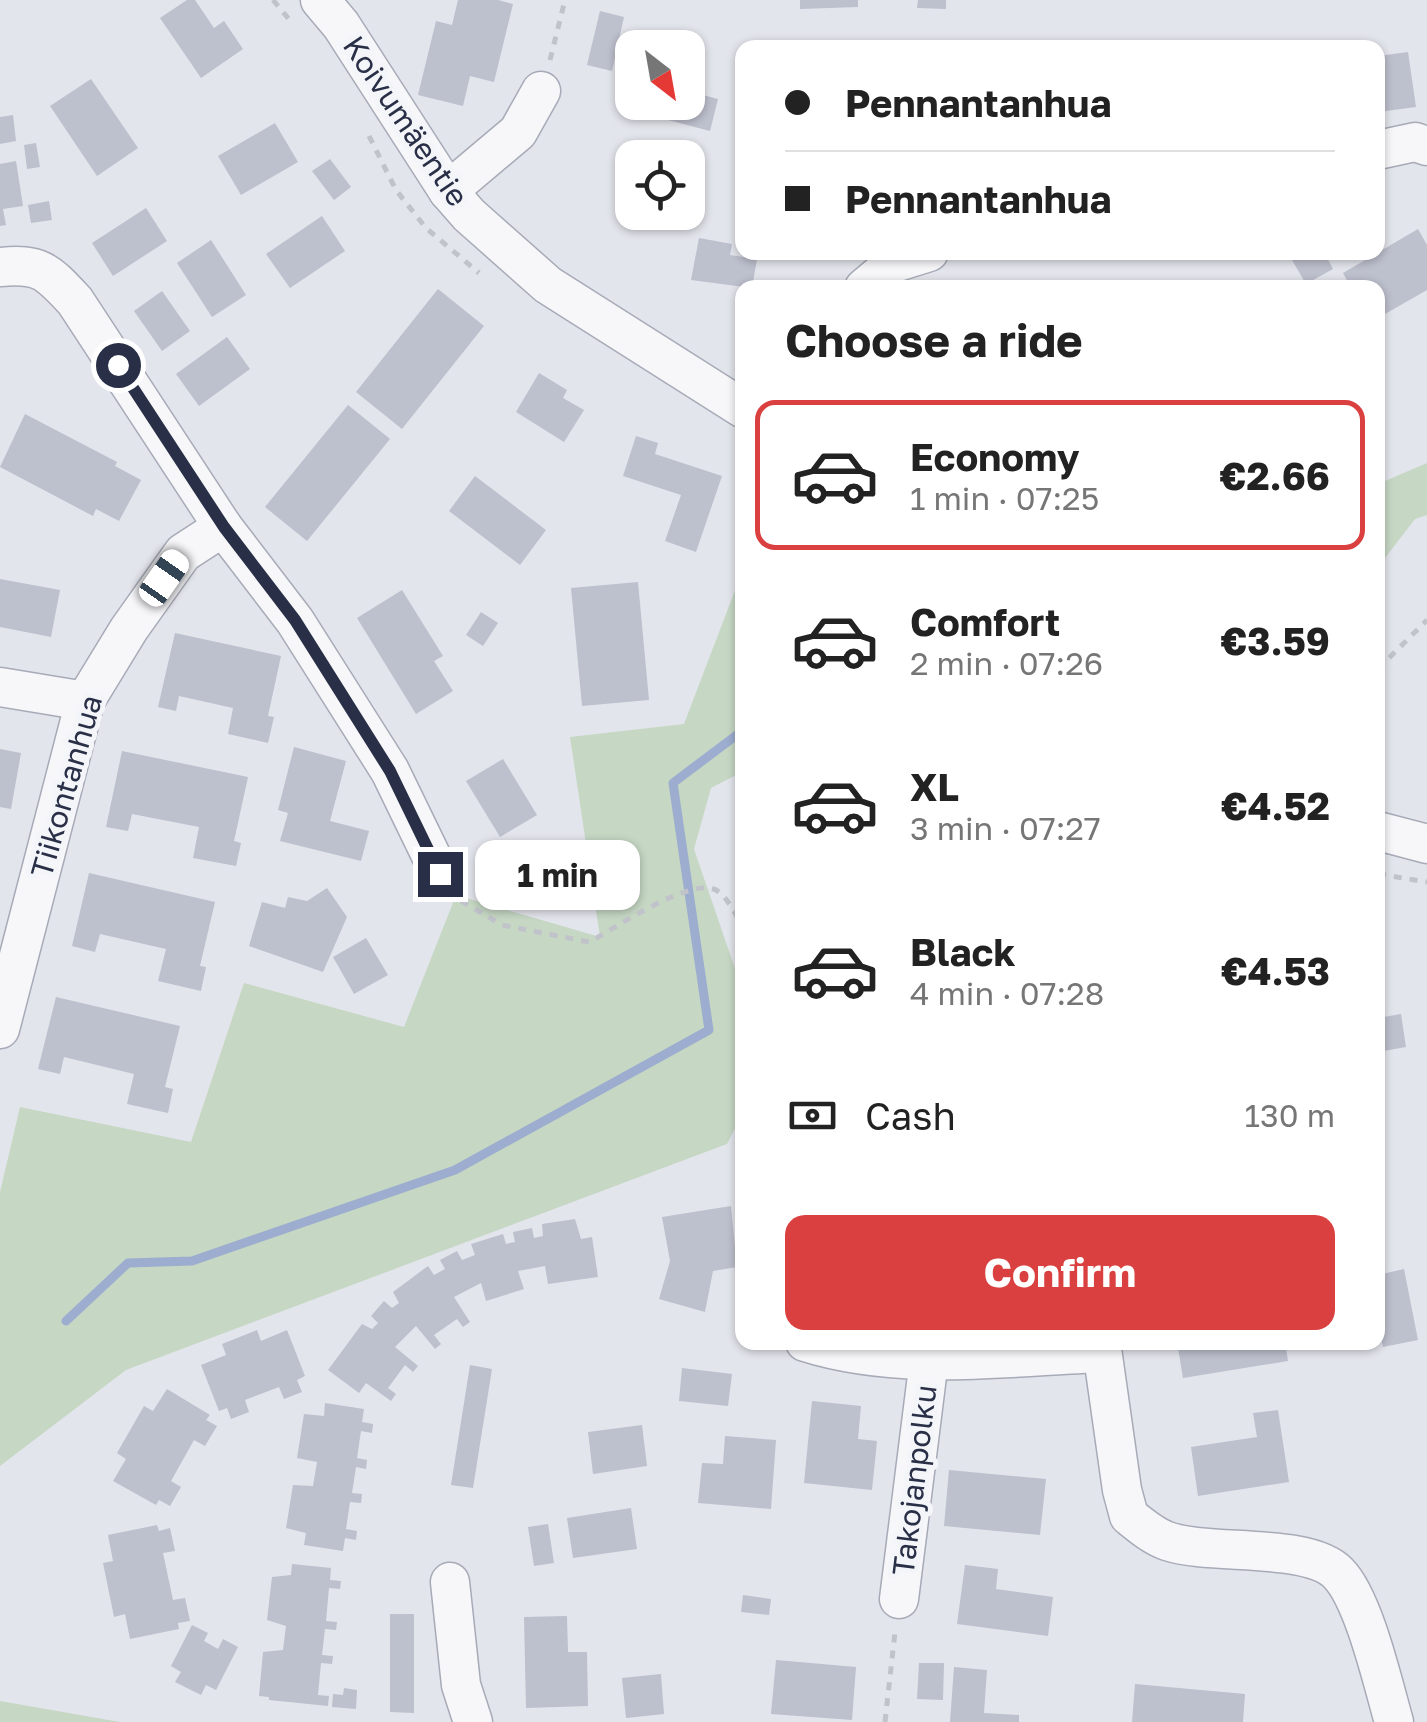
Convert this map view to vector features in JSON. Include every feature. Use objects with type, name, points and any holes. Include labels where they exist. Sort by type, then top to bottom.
[{"type":"street","name":"Koivumäentie","points":[[320,0],[341,25],[448,191],[469,215],[548,285],[735,404]]},
{"type":"street","points":[[448,191],[518,132],[541,91]]},
{"type":"street","points":[[1385,148],[1414,142],[1427,146]]},
{"type":"street","points":[[874,280],[904,260]]},
{"type":"street","points":[[0,268],[26,265],[50,273],[75,301],[224,527],[295,620],[390,771],[440,874]]},
{"type":"street","name":"Tiikontanhua","points":[[0,1029],[85,700],[182,553],[224,527]]},
{"type":"street","points":[[0,687],[85,700]]},
{"type":"street","points":[[1385,833],[1427,844]]},
{"type":"street","points":[[831,1350],[930,1360],[1072,1350]]},
{"type":"street","points":[[1101,1350],[1128,1516],[1166,1541],[1307,1557],[1336,1570],[1351,1591],[1394,1722]]},
{"type":"street","name":"Takojanpolku","points":[[899,1599],[930,1360]]},
{"type":"street","points":[[450,1582],[461,1685],[472,1722]]},
{"type":"path","points":[[541,91],[565,0]]},
{"type":"path","points":[[1385,663],[1427,620]]},
{"type":"path","points":[[440,874],[463,904],[502,925],[588,942],[673,895],[708,887],[718,891],[735,915]]},
{"type":"path","points":[[1385,875],[1427,882]]},
{"type":"path","points":[[886,1722],[899,1599]]},
{"type":"green space","points":[[1427,463],[1427,515],[1415,519],[1385,558],[1385,481]]},
{"type":"green space","points":[[735,590],[735,776],[711,788],[694,849],[735,969],[735,1129],[727,1144],[126,1370],[0,1466],[0,1192],[20,1107],[191,1142],[244,983],[404,1027],[456,895],[600,937],[570,737],[684,724]]},
{"type":"green space","points":[[0,1701],[120,1722],[0,1722]]},
{"type":"building","points":[[187,0],[195,0],[214,28],[224,21],[243,49],[201,78],[160,18]]},
{"type":"building","points":[[458,0],[513,4],[494,82],[470,76],[463,106],[418,95],[436,21],[452,25]]},
{"type":"building","points":[[800,0],[858,0],[858,7],[800,9]]},
{"type":"building","points":[[918,0],[946,0],[946,9],[917,8]]},
{"type":"building","points":[[600,11],[624,17],[621,30],[615,30],[612,71],[587,65]]},
{"type":"building","points":[[1408,52],[1416,107],[1385,111],[1385,55]]},
{"type":"building","points":[[91,79],[138,148],[97,176],[50,106]]},
{"type":"building","points":[[705,96],[718,99],[710,131],[668,120],[705,120]]},
{"type":"building","points":[[13,115],[16,141],[0,144],[0,117]]},
{"type":"building","points":[[275,123],[298,162],[241,195],[218,156]]},
{"type":"building","points":[[36,143],[40,167],[27,169],[24,145]]},
{"type":"building","points":[[330,159],[351,187],[334,200],[312,171]]},
{"type":"building","points":[[16,161],[23,206],[3,209],[6,225],[0,226],[0,164]]},
{"type":"building","points":[[49,201],[52,220],[31,223],[28,205]]},
{"type":"building","points":[[146,208],[167,241],[113,276],[92,243]]},
{"type":"building","points":[[322,216],[345,251],[290,288],[266,254]]},
{"type":"building","points":[[1418,229],[1427,245],[1427,290],[1385,314],[1385,280],[1347,280],[1343,273],[1365,260],[1385,260],[1385,248]]},
{"type":"building","points":[[699,238],[732,244],[730,255],[735,256],[735,260],[757,260],[753,280],[735,280],[735,286],[691,280]]},
{"type":"building","points":[[211,240],[246,295],[212,317],[177,263]]},
{"type":"building","points":[[1292,260],[1328,260],[1333,269],[1313,280],[1304,280]]},
{"type":"building","points":[[438,289],[484,326],[402,429],[356,392]]},
{"type":"building","points":[[162,291],[190,331],[162,351],[134,311]]},
{"type":"building","points":[[227,337],[250,369],[199,406],[176,374]]},
{"type":"building","points":[[539,373],[567,390],[563,398],[584,410],[564,442],[516,412]]},
{"type":"building","points":[[348,405],[390,439],[307,541],[265,507]]},
{"type":"building","points":[[25,414],[117,462],[115,466],[141,480],[119,521],[96,509],[93,516],[0,467]]},
{"type":"building","points":[[636,436],[658,443],[655,454],[722,476],[696,552],[665,541],[681,495],[623,476]]},
{"type":"building","points":[[475,476],[546,530],[520,565],[449,511]]},
{"type":"building","points":[[0,579],[60,590],[51,637],[0,627]]},
{"type":"building","points":[[638,582],[649,700],[582,706],[571,588]]},
{"type":"building","points":[[402,590],[443,656],[434,661],[453,691],[416,714],[357,618]]},
{"type":"building","points":[[481,612],[498,623],[483,646],[466,635]]},
{"type":"building","points":[[175,633],[281,656],[268,716],[274,717],[268,743],[228,734],[233,708],[179,696],[176,711],[158,707]]},
{"type":"building","points":[[294,747],[346,761],[330,821],[369,831],[361,861],[280,841],[288,813],[278,810]]},
{"type":"building","points":[[0,749],[21,753],[11,809],[0,807]]},
{"type":"building","points":[[122,751],[248,777],[234,841],[241,843],[236,866],[193,858],[199,827],[132,814],[128,831],[106,827]]},
{"type":"building","points":[[503,759],[537,815],[500,837],[466,781]]},
{"type":"building","points":[[551,852],[559,877],[520,889],[513,864]]},
{"type":"building","points":[[89,873],[215,902],[200,966],[206,967],[201,991],[158,981],[166,949],[100,934],[95,952],[72,946]]},
{"type":"building","points":[[327,888],[347,917],[323,972],[249,946],[262,902],[285,908],[288,897],[307,901]]},
{"type":"building","points":[[366,938],[388,975],[354,994],[333,957]]},
{"type":"building","points":[[56,997],[180,1026],[165,1087],[173,1089],[168,1113],[127,1104],[134,1074],[64,1057],[60,1074],[38,1069]]},
{"type":"building","points":[[1401,1014],[1406,1047],[1385,1051],[1385,1017]]},
{"type":"building","points":[[731,1206],[735,1267],[713,1271],[705,1312],[659,1299],[670,1261],[662,1217]]},
{"type":"building","points":[[575,1219],[581,1239],[592,1237],[598,1277],[548,1284],[545,1266],[518,1271],[524,1289],[486,1301],[481,1283],[454,1297],[470,1322],[463,1327],[457,1319],[434,1335],[441,1344],[435,1349],[416,1326],[395,1347],[418,1366],[413,1372],[405,1365],[388,1388],[396,1394],[391,1401],[366,1383],[359,1393],[328,1370],[362,1324],[372,1329],[378,1323],[371,1316],[384,1301],[392,1308],[399,1303],[393,1292],[428,1266],[434,1275],[445,1269],[440,1260],[457,1251],[462,1260],[475,1255],[471,1244],[503,1234],[506,1244],[515,1242],[513,1232],[532,1228],[534,1238],[543,1236],[542,1224]]},
{"type":"building","points":[[1404,1269],[1418,1340],[1385,1347],[1385,1273]]},
{"type":"building","points":[[257,1330],[261,1341],[287,1330],[305,1376],[297,1380],[302,1392],[284,1399],[279,1387],[245,1400],[249,1412],[231,1419],[227,1408],[219,1411],[201,1365],[226,1355],[222,1344]]},
{"type":"building","points":[[1178,1350],[1286,1350],[1288,1361],[1183,1378]]},
{"type":"building","points":[[470,1365],[492,1369],[473,1488],[451,1485]]},
{"type":"building","points":[[682,1368],[732,1374],[728,1406],[679,1401]]},
{"type":"building","points":[[167,1389],[210,1415],[206,1420],[217,1426],[205,1446],[194,1440],[171,1481],[181,1487],[170,1506],[159,1500],[156,1505],[113,1481],[126,1459],[117,1453],[144,1406],[153,1411]]},
{"type":"building","points":[[812,1401],[861,1406],[858,1439],[877,1441],[872,1490],[804,1483]]},
{"type":"building","points":[[325,1403],[364,1409],[362,1422],[373,1424],[372,1433],[361,1431],[357,1458],[367,1460],[366,1469],[356,1467],[352,1493],[362,1494],[361,1503],[350,1502],[346,1529],[357,1531],[356,1540],[345,1538],[343,1551],[304,1545],[306,1533],[286,1528],[293,1485],[313,1486],[317,1462],[297,1458],[304,1414],[324,1416]]},
{"type":"building","points":[[1278,1410],[1289,1482],[1198,1496],[1191,1447],[1257,1437],[1253,1413]]},
{"type":"building","points":[[642,1425],[647,1466],[593,1474],[588,1432]]},
{"type":"building","points":[[725,1436],[776,1440],[771,1509],[698,1503],[702,1463],[723,1464]]},
{"type":"building","points":[[949,1470],[1046,1479],[1040,1535],[944,1526]]},
{"type":"building","points":[[631,1508],[637,1549],[573,1558],[567,1518]]},
{"type":"building","points":[[548,1524],[554,1563],[534,1566],[528,1527]]},
{"type":"building","points":[[157,1525],[159,1531],[170,1528],[175,1551],[163,1553],[173,1600],[185,1598],[190,1621],[178,1623],[179,1629],[130,1639],[125,1614],[114,1617],[103,1563],[113,1561],[108,1535]]},
{"type":"building","points":[[292,1564],[331,1568],[330,1580],[341,1581],[340,1589],[329,1588],[326,1621],[337,1622],[336,1630],[325,1629],[322,1655],[333,1656],[332,1664],[321,1663],[318,1695],[329,1696],[328,1706],[259,1696],[263,1652],[283,1650],[286,1626],[267,1620],[272,1577],[291,1575]]},
{"type":"building","points":[[965,1565],[998,1569],[996,1589],[1053,1597],[1048,1636],[957,1624]]},
{"type":"building","points":[[743,1595],[771,1599],[769,1615],[741,1612]]},
{"type":"building","points":[[390,1614],[414,1614],[414,1713],[390,1712]]},
{"type":"building","points":[[567,1616],[568,1652],[587,1652],[588,1706],[526,1708],[524,1617]]},
{"type":"building","points":[[192,1625],[208,1633],[204,1641],[218,1649],[223,1639],[238,1647],[216,1690],[206,1685],[201,1695],[175,1682],[181,1672],[171,1666]]},
{"type":"building","points":[[776,1660],[856,1667],[852,1720],[771,1714]]},
{"type":"building","points":[[919,1663],[944,1663],[943,1700],[917,1699]]},
{"type":"building","points":[[954,1667],[987,1670],[984,1713],[1019,1715],[1019,1722],[950,1722]]},
{"type":"building","points":[[661,1674],[664,1714],[626,1718],[622,1678]]},
{"type":"building","points":[[1135,1684],[1245,1694],[1243,1722],[1132,1722]]},
{"type":"building","points":[[344,1688],[357,1690],[356,1709],[332,1707],[333,1694],[343,1695]]},
{"type":"waterway","points":[[66,1321],[128,1263],[192,1261],[455,1170],[709,1030],[673,783],[735,736]]},
{"type":"route","points":[[118,365],[224,527],[295,620],[390,771],[440,874]]}]
